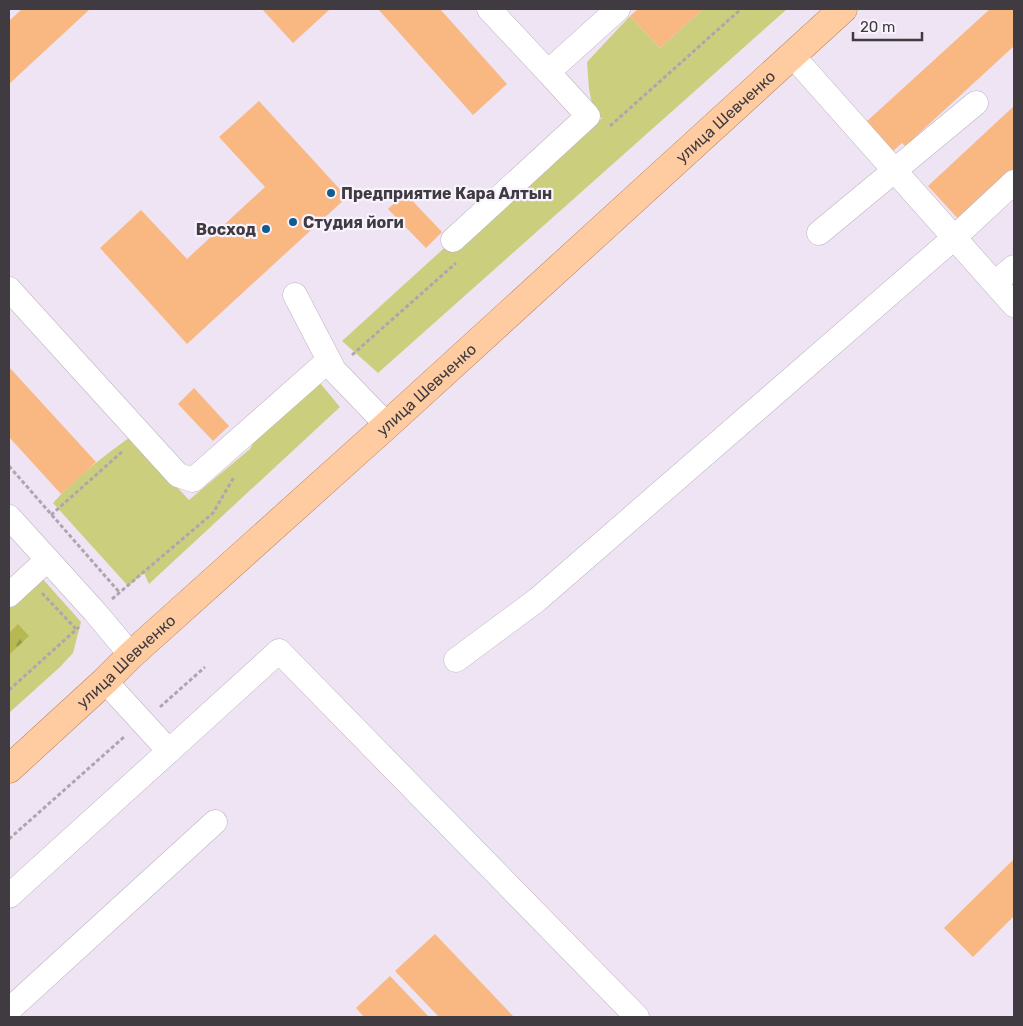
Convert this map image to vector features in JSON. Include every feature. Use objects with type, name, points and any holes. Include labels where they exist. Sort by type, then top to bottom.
[{"type":"main road","name":"улица Шевченко","points":[[9,769],[131,655],[387,425],[843,9]]},
{"type":"street","points":[[453,240],[588,116],[489,9]]},
{"type":"street","points":[[548,72],[618,9]]},
{"type":"street","points":[[792,55],[1014,305]]},
{"type":"street","points":[[819,233],[976,103]]},
{"type":"street","points":[[456,660],[537,600],[955,237],[1014,182]]},
{"type":"street","points":[[995,283],[1014,267]]},
{"type":"street","points":[[9,289],[178,475],[192,480],[329,360]]},
{"type":"street","points":[[295,294],[334,370],[387,425]]},
{"type":"street","points":[[9,517],[95,612],[131,655]]},
{"type":"street","points":[[9,595],[47,560]]},
{"type":"street","points":[[9,896],[280,651],[637,1017]]},
{"type":"street","points":[[105,681],[169,751]]},
{"type":"street","points":[[9,1010],[215,822]]},
{"type":"path","points":[[52,515],[141,435]]},
{"type":"path","points":[[9,466],[120,593],[213,513],[236,473]]},
{"type":"path","points":[[9,690],[76,630]]},
{"type":"path","points":[[9,839],[205,667]]},
{"type":"green space","points":[[703,9],[787,9],[378,373],[342,341],[453,240],[602,118],[594,114],[589,89],[587,62],[630,16],[660,48]]},
{"type":"green space","points":[[320,383],[340,407],[149,584],[144,573],[128,586],[53,503],[80,476],[130,437],[189,500],[250,449],[253,443]]},
{"type":"green space","points":[[41,577],[81,622],[73,653],[9,713],[9,606]]},
{"type":"green space","points":[[18,624],[29,636],[9,655],[9,633]]},
{"type":"building","points":[[22,9],[90,9],[9,84],[9,21]]},
{"type":"building","points":[[262,9],[328,9],[329,10],[293,43]]},
{"type":"building","points":[[378,9],[440,9],[507,84],[473,115]]},
{"type":"building","points":[[638,9],[703,9],[660,48],[630,16]]},
{"type":"building","points":[[990,9],[1014,9],[1014,46],[915,137],[917,140],[908,149],[902,143],[892,152],[865,123]]},
{"type":"building","name":"Восход","points":[[259,101],[347,197],[187,344],[100,248],[141,210],[187,259],[265,187],[219,137]]},
{"type":"building","points":[[1014,106],[1014,172],[961,222],[928,186]]},
{"type":"building","points":[[405,193],[442,232],[426,248],[388,209]]},
{"type":"building","points":[[9,367],[96,462],[61,494],[9,437]]},
{"type":"building","points":[[194,388],[229,426],[213,441],[178,404]]},
{"type":"building","points":[[1014,859],[1014,916],[973,957],[944,928]]},
{"type":"building","points":[[435,934],[514,1017],[439,1017],[395,971]]},
{"type":"building","points":[[390,976],[429,1017],[364,1017],[356,1008]]},
{"type":"place","name":"Предприятие Кара Алтын","points":[[331,193]]},
{"type":"place","name":"Студия йоги","points":[[293,222]]},
{"type":"place","name":"Восход","points":[[266,229]]}]
